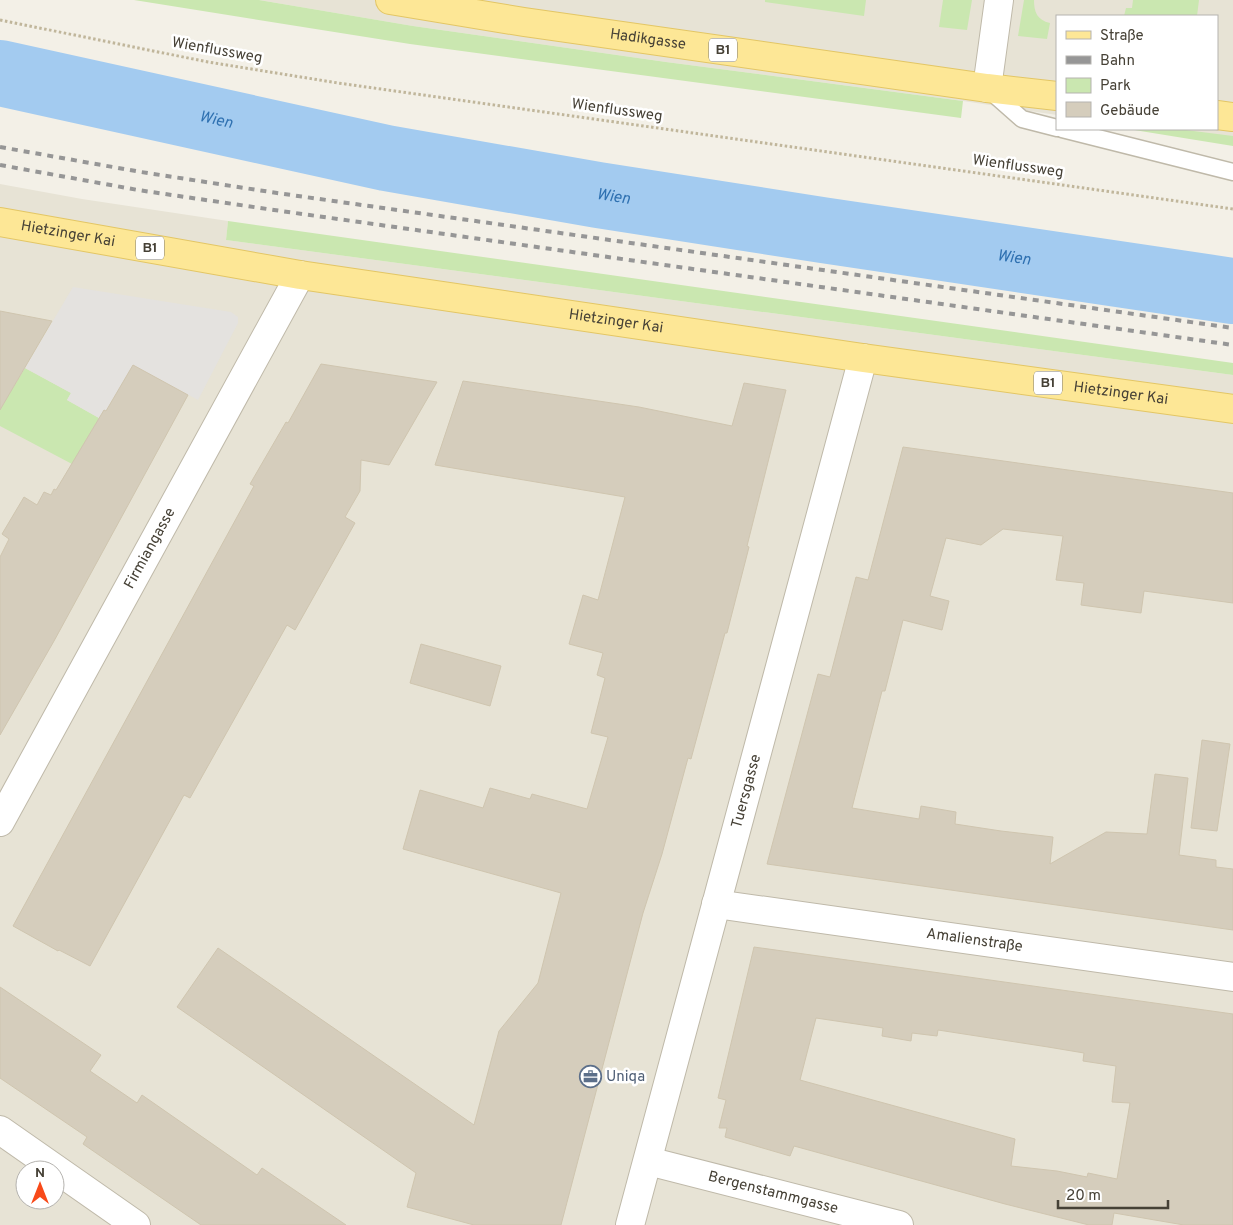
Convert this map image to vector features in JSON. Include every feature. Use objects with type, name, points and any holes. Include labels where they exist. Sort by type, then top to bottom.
[{"type":"main road","name":"Hadikgasse","points":[[390,0],[524,22],[987,88],[1056,96]]},
{"type":"main road","points":[[1218,115],[1233,117]]},
{"type":"main road","name":"Hietzinger Kai","points":[[0,222],[300,275],[863,358],[1233,409]]},
{"type":"street","points":[[987,88],[999,0]]},
{"type":"street","name":"Firmiangasse","points":[[0,822],[300,275]]},
{"type":"street","name":"Tuersgasse","points":[[630,1225],[863,358]]},
{"type":"street","name":"Amalienstraße","points":[[716,904],[1233,977]]},
{"type":"street","points":[[0,1130],[136,1225]]},
{"type":"street","name":"Bergenstammgasse","points":[[648,1161],[899,1225]]},
{"type":"lane","points":[[987,88],[1022,119],[1056,128]]},
{"type":"lane","points":[[1066,130],[1233,172]]},
{"type":"path","name":"Wienflussweg","points":[[0,20],[208,62],[338,83],[1233,209]]},
{"type":"shaded area","points":[[259,0],[1233,0],[1233,137],[1174,130],[1218,130],[1218,15],[1056,15],[1056,115],[413,26]]},
{"type":"shaded area","points":[[0,184],[82,199],[228,221],[226,240],[1233,375],[1233,1225],[0,1225]]},
{"type":"shaded area","points":[[73,287],[231,312],[238,317],[238,323],[198,400],[133,365],[106,411],[104,410],[99,418],[67,400],[71,393],[25,368]]},
{"type":"green space","points":[[134,0],[259,0],[413,26],[963,101],[961,118],[410,44]]},
{"type":"green space","points":[[765,0],[866,0],[864,16],[765,2]]},
{"type":"green space","points":[[943,0],[972,0],[967,30],[939,27]]},
{"type":"green space","points":[[1024,0],[1034,0],[1039,18],[1050,23],[1047,39],[1018,36]]},
{"type":"green space","points":[[1133,0],[1199,0],[1197,15],[1124,15],[1126,8],[1132,8]]},
{"type":"green space","points":[[1134,130],[1186,130],[1233,136],[1233,146]]},
{"type":"green space","points":[[228,221],[1233,363],[1233,375],[226,240]]},
{"type":"green space","points":[[25,368],[71,393],[67,400],[99,418],[72,464],[0,426],[0,409]]},
{"type":"building","points":[[0,311],[52,321],[0,410]]},
{"type":"building","points":[[321,364],[437,382],[389,465],[361,460],[360,491],[345,517],[355,523],[295,630],[287,625],[190,798],[184,795],[90,966],[13,926],[254,486],[250,484],[286,422],[288,423]]},
{"type":"building","points":[[133,365],[188,395],[54,641],[0,735],[0,557],[9,539],[2,534],[24,497],[37,505],[44,492],[51,495],[54,489],[56,490]]},
{"type":"building","points":[[463,381],[639,407],[732,426],[744,383],[786,390],[727,633],[725,633],[691,759],[688,758],[662,854],[643,913],[561,1225],[474,1225],[407,1207],[416,1173],[177,1007],[218,948],[474,1125],[499,1031],[538,983],[561,893],[403,849],[420,790],[483,808],[490,788],[530,799],[532,794],[587,809],[608,737],[591,733],[605,678],[597,675],[603,653],[569,644],[583,595],[598,600],[625,497],[435,465]]},
{"type":"building","points":[[903,447],[1233,493],[1233,603],[1144,591],[1141,613],[1081,605],[1084,583],[1056,580],[1063,536],[1003,529],[981,545],[946,538],[930,596],[949,601],[942,630],[903,620],[885,691],[882,691],[852,808],[919,819],[921,806],[956,812],[955,824],[1053,837],[1050,864],[1106,832],[1147,834],[1155,774],[1188,778],[1179,855],[1216,860],[1216,867],[1233,869],[1233,930],[767,864],[818,674],[830,677],[856,577],[868,580]]},
{"type":"building","points":[[421,644],[501,666],[490,706],[410,683]]},
{"type":"building","points":[[1202,740],[1230,744],[1217,831],[1191,828]]},
{"type":"building","points":[[754,947],[1233,1014],[1233,1225],[1184,1225],[1114,1213],[1112,1225],[1089,1225],[794,1146],[790,1156],[725,1137],[727,1128],[719,1128],[726,1100],[718,1098]],"holes":[[[816,1018],[883,1028],[882,1036],[911,1041],[912,1033],[937,1036],[938,1030],[1084,1053],[1083,1061],[1116,1066],[1112,1102],[1130,1103],[1117,1179],[1088,1173],[1087,1177],[1057,1171],[1011,1166],[1015,1139],[800,1080]]]},
{"type":"building","points":[[0,987],[101,1055],[90,1071],[137,1103],[142,1095],[257,1175],[262,1168],[346,1225],[201,1225],[83,1144],[87,1137],[0,1078]]},
{"type":"waterway","name":"Wien","points":[[0,73],[386,158],[598,195],[1233,291]]},
{"type":"railway","points":[[0,147],[141,172],[277,193],[1233,328]]},
{"type":"railway","points":[[0,165],[138,190],[274,210],[1233,345]]},
{"type":"place","name":"Uniqa","points":[[590,1077]]}]
